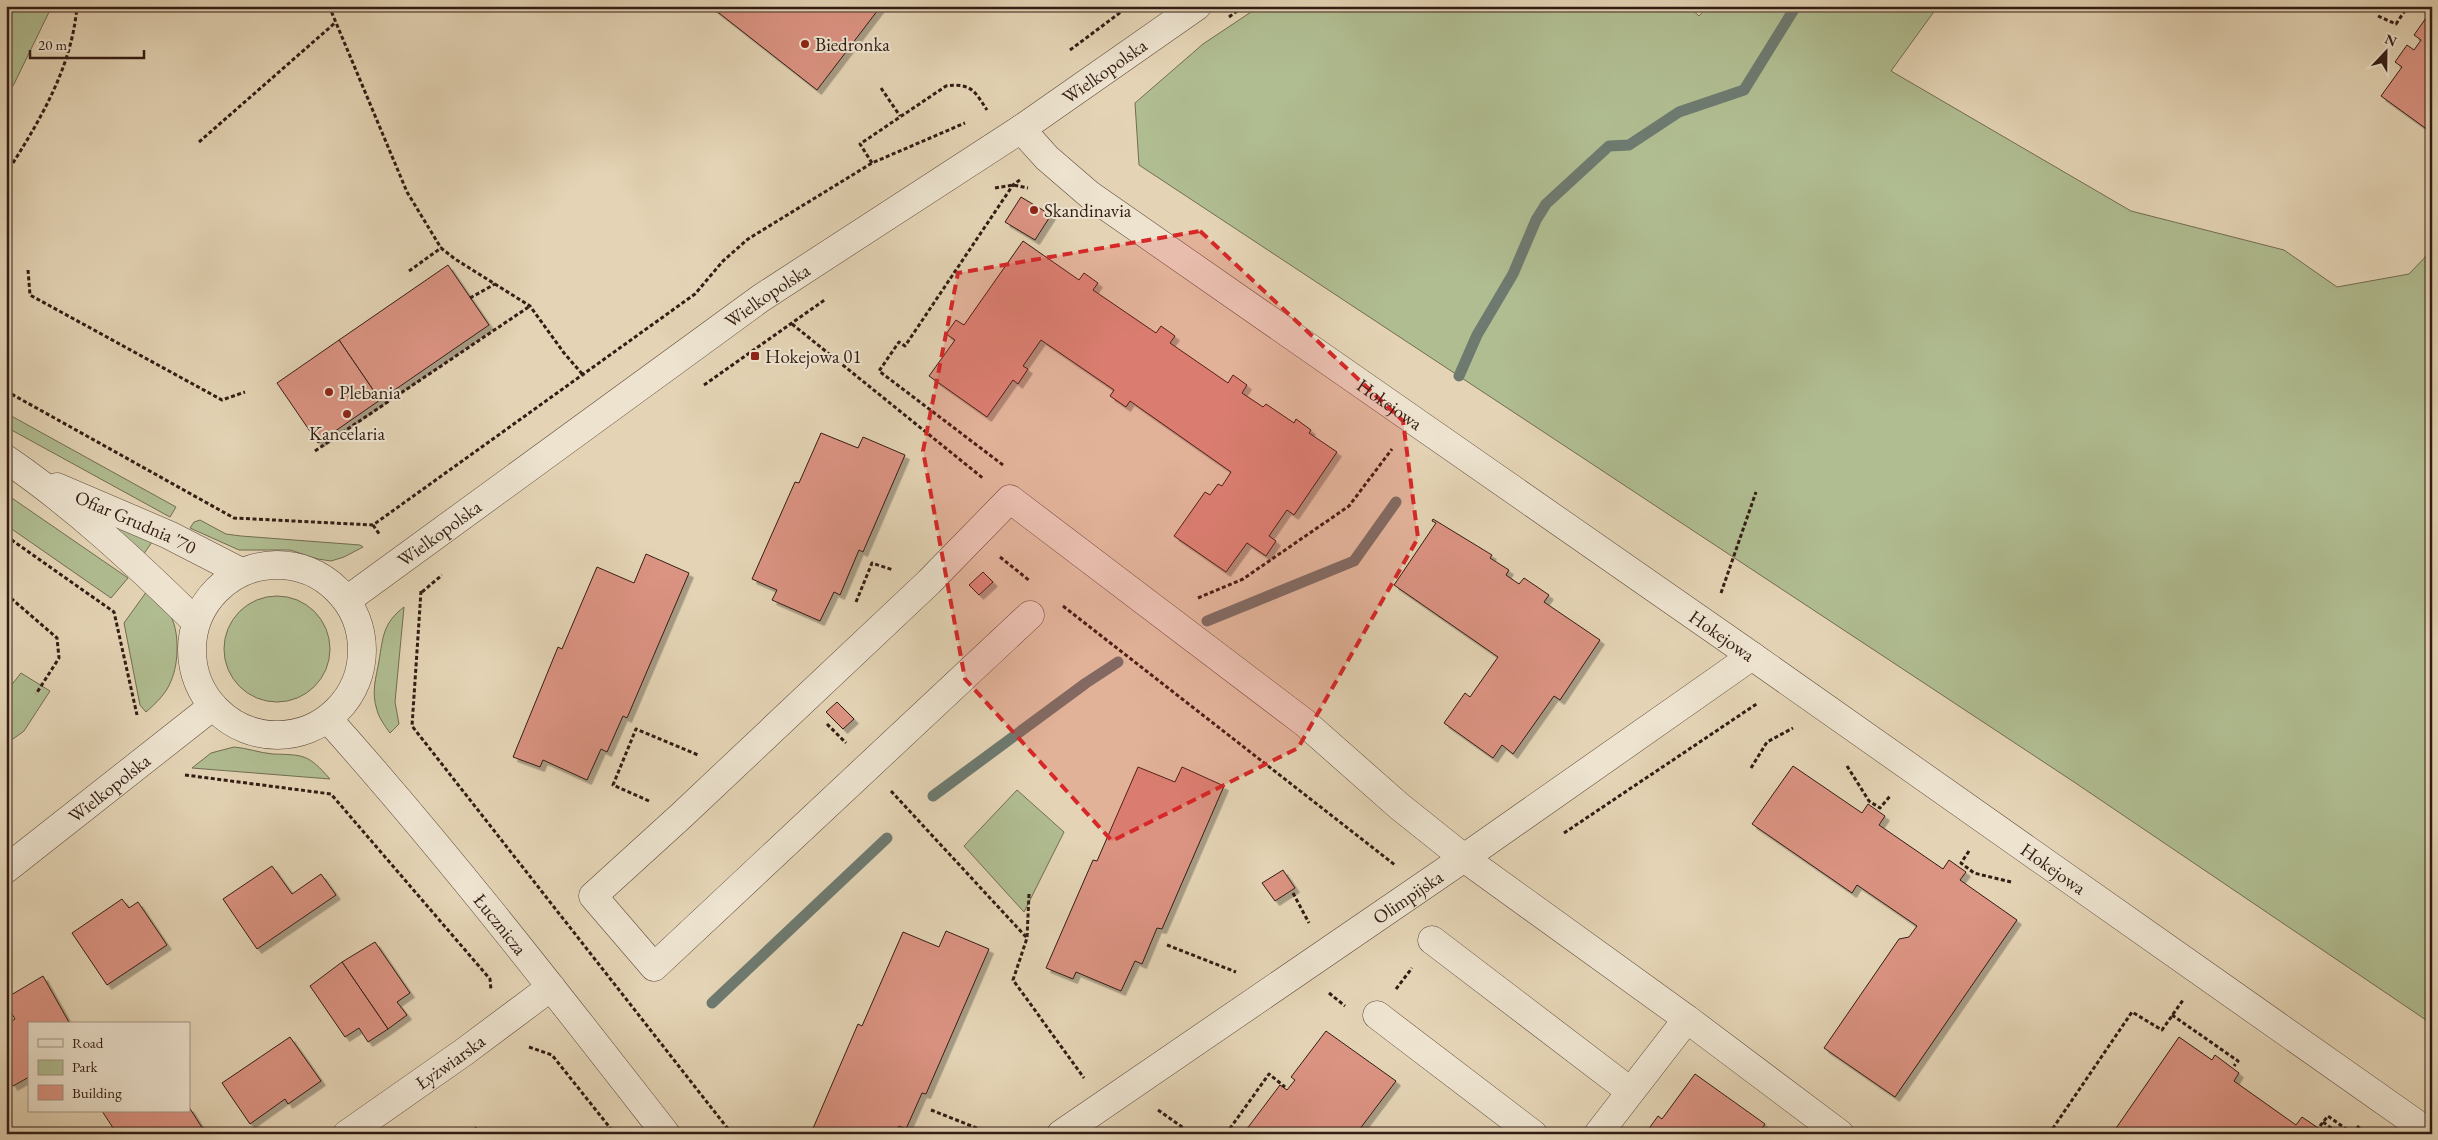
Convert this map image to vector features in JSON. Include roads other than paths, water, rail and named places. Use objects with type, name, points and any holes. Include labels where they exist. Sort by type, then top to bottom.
[{"type":"street","name":"Wielkopolska","points":[[347,600],[761,298],[1021,130],[1197,6]]},
{"type":"street","name":"Hokejowa","points":[[1021,130],[1046,158],[1090,195],[1752,656],[2431,1134]]},
{"type":"street","name":"Ofiar Grudnia '70","points":[[6,459],[29,475],[146,573],[196,622]]},
{"type":"street","name":"Ofiar Grudnia '70","points":[[29,475],[169,535],[241,572]]},
{"type":"street","points":[[1030,616],[654,966],[593,896],[804,701],[929,582],[1010,499],[1305,723],[1398,806],[1464,858],[1687,1019],[1840,1134]]},
{"type":"street","points":[[270,564],[299,567],[326,579],[347,600],[361,630],[362,663],[350,694],[328,719],[299,732],[268,735],[237,725],[212,706],[197,680],[192,651],[196,622],[214,592],[241,572],[270,564]]},
{"type":"street","name":"Olimpijska","points":[[1061,1134],[1464,858],[1752,656]]},
{"type":"street","name":"Wielkopolska","points":[[6,869],[212,706]]},
{"type":"street","name":"Łucznicza","points":[[328,719],[369,765],[551,987],[666,1134]]},
{"type":"street","points":[[1432,940],[1630,1091]]},
{"type":"street","name":"Łyżwiarska","points":[[347,1134],[464,1052],[551,987]]},
{"type":"street","points":[[1377,1015],[1533,1134]]},
{"type":"street","points":[[1598,1134],[1687,1019]]},
{"type":"waterway","points":[[1459,376],[1477,335],[1513,274],[1536,220],[1546,204],[1609,146],[1629,145],[1679,112],[1744,90],[1796,6]]},
{"type":"waterway","points":[[1207,621],[1354,561],[1396,502]]},
{"type":"waterway","points":[[933,796],[1086,683],[1118,662]]},
{"type":"waterway","points":[[712,1003],[887,838]]},
{"type":"place","name":"Biedronka","points":[[805,44]]},
{"type":"place","name":"Skandinavia","points":[[1034,210]]},
{"type":"place","name":"Hokejowa 01","points":[[755,356]]},
{"type":"place","name":"Plebania","points":[[329,392]]},
{"type":"place","name":"Kancelaria","points":[[347,414]]}]
